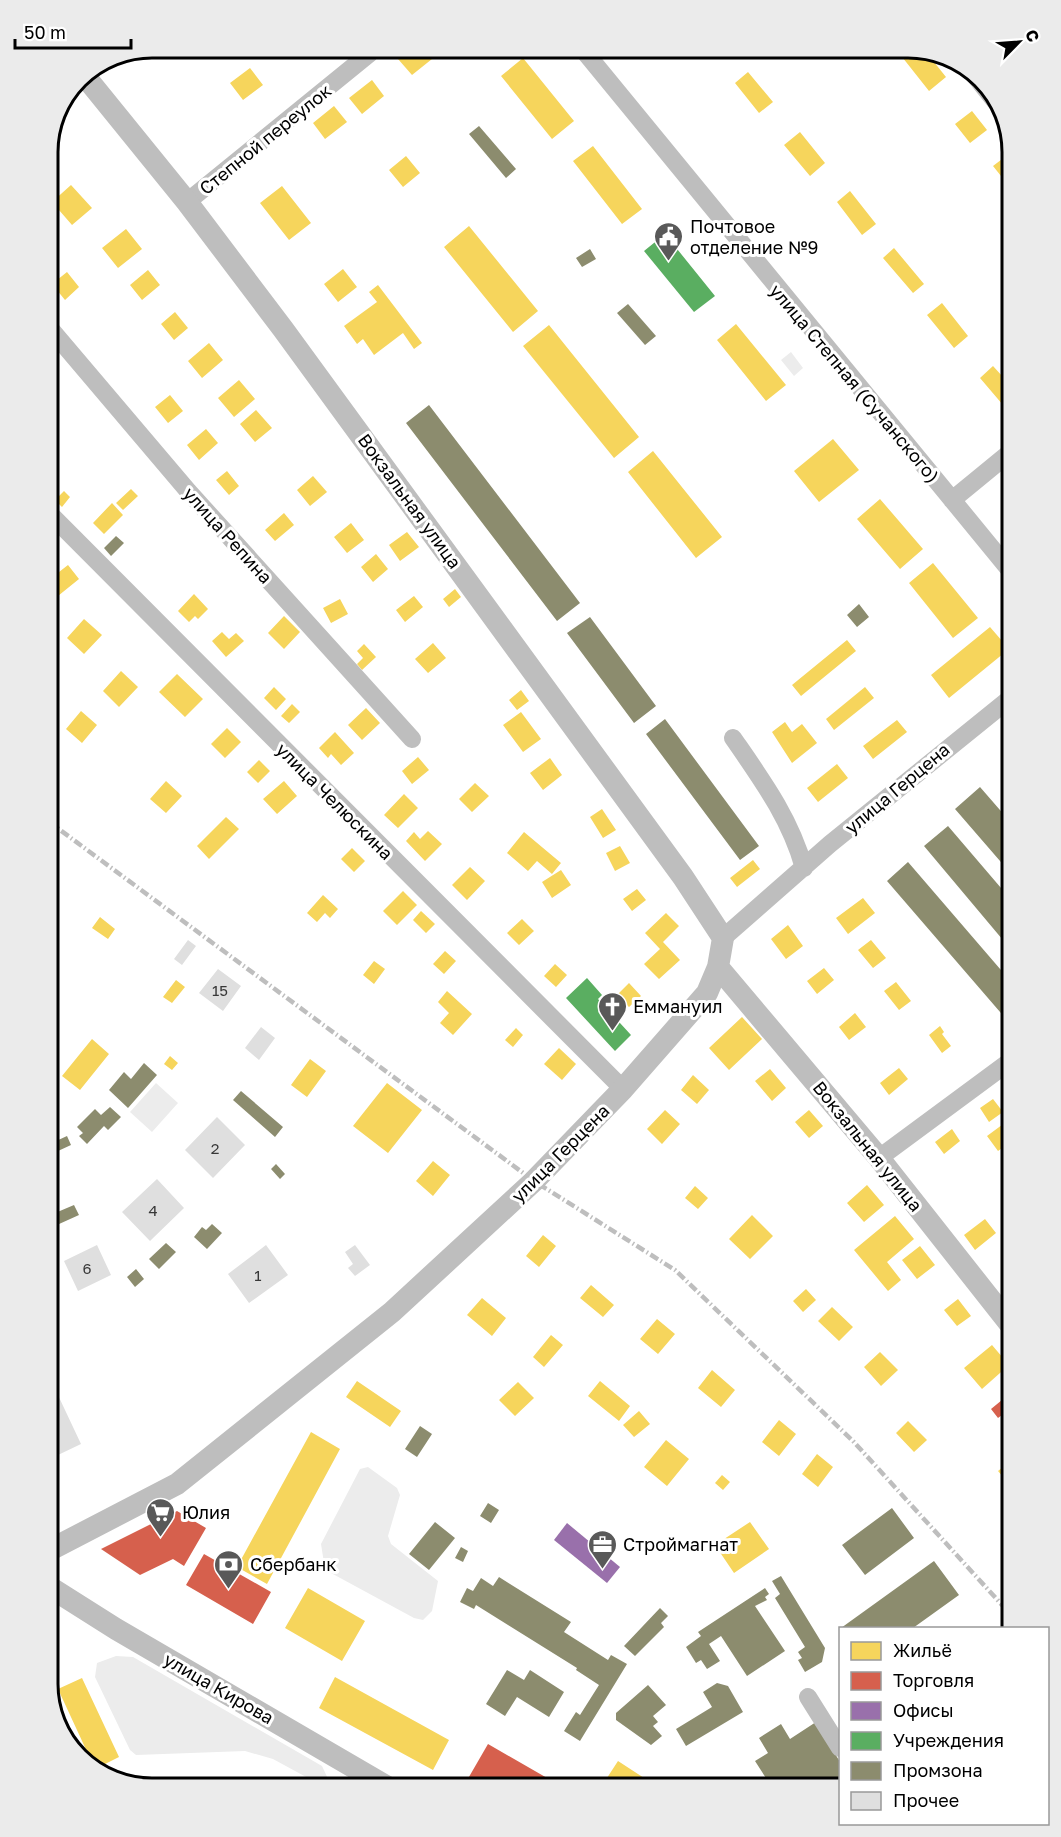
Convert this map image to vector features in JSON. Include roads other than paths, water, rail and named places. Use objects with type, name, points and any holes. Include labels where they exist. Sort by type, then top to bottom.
[{"type":"main road","name":"Вокзальная улица","points":[[90,83],[188,202],[424,519],[683,877],[723,938]]},
{"type":"main road","name":"улица Герцена","points":[[58,1546],[177,1484],[229,1445],[392,1312],[534,1181],[623,1089],[707,993],[718,967],[723,938]]},
{"type":"main road","name":"Вокзальная улица","points":[[718,967],[879,1158],[1003,1315]]},
{"type":"main road","name":"улица Кирова","points":[[58,1592],[116,1629],[372,1778]]},
{"type":"street","name":"Степной переулок","points":[[188,202],[364,58]]},
{"type":"street","name":"улица Степная (Сучанского)","points":[[590,59],[1003,562]]},
{"type":"street","name":"улица Репина","points":[[59,339],[188,491],[412,740]]},
{"type":"street","points":[[952,500],[1003,458]]},
{"type":"street","name":"улица Челюскина","points":[[59,523],[623,1089]]},
{"type":"street","name":"улица Герцена","points":[[723,938],[951,743],[1003,704]]},
{"type":"street","points":[[733,738],[782,812],[795,838],[804,868]]},
{"type":"street","points":[[879,1158],[1003,1074]]},
{"type":"street","points":[[808,1697],[839,1746]]},
{"type":"railway","points":[[59,829],[534,1181],[675,1270],[853,1441],[1003,1606]]},
{"type":"place","name":"Почтовое отделение №9","points":[[669,262]]},
{"type":"place","name":"Еммануил","points":[[612,1032]]},
{"type":"place","name":"Юлия","points":[[161,1538]]},
{"type":"place","name":"Строймагнат","points":[[602,1570]]},
{"type":"place","name":"Сбербанк","points":[[229,1590]]}]
